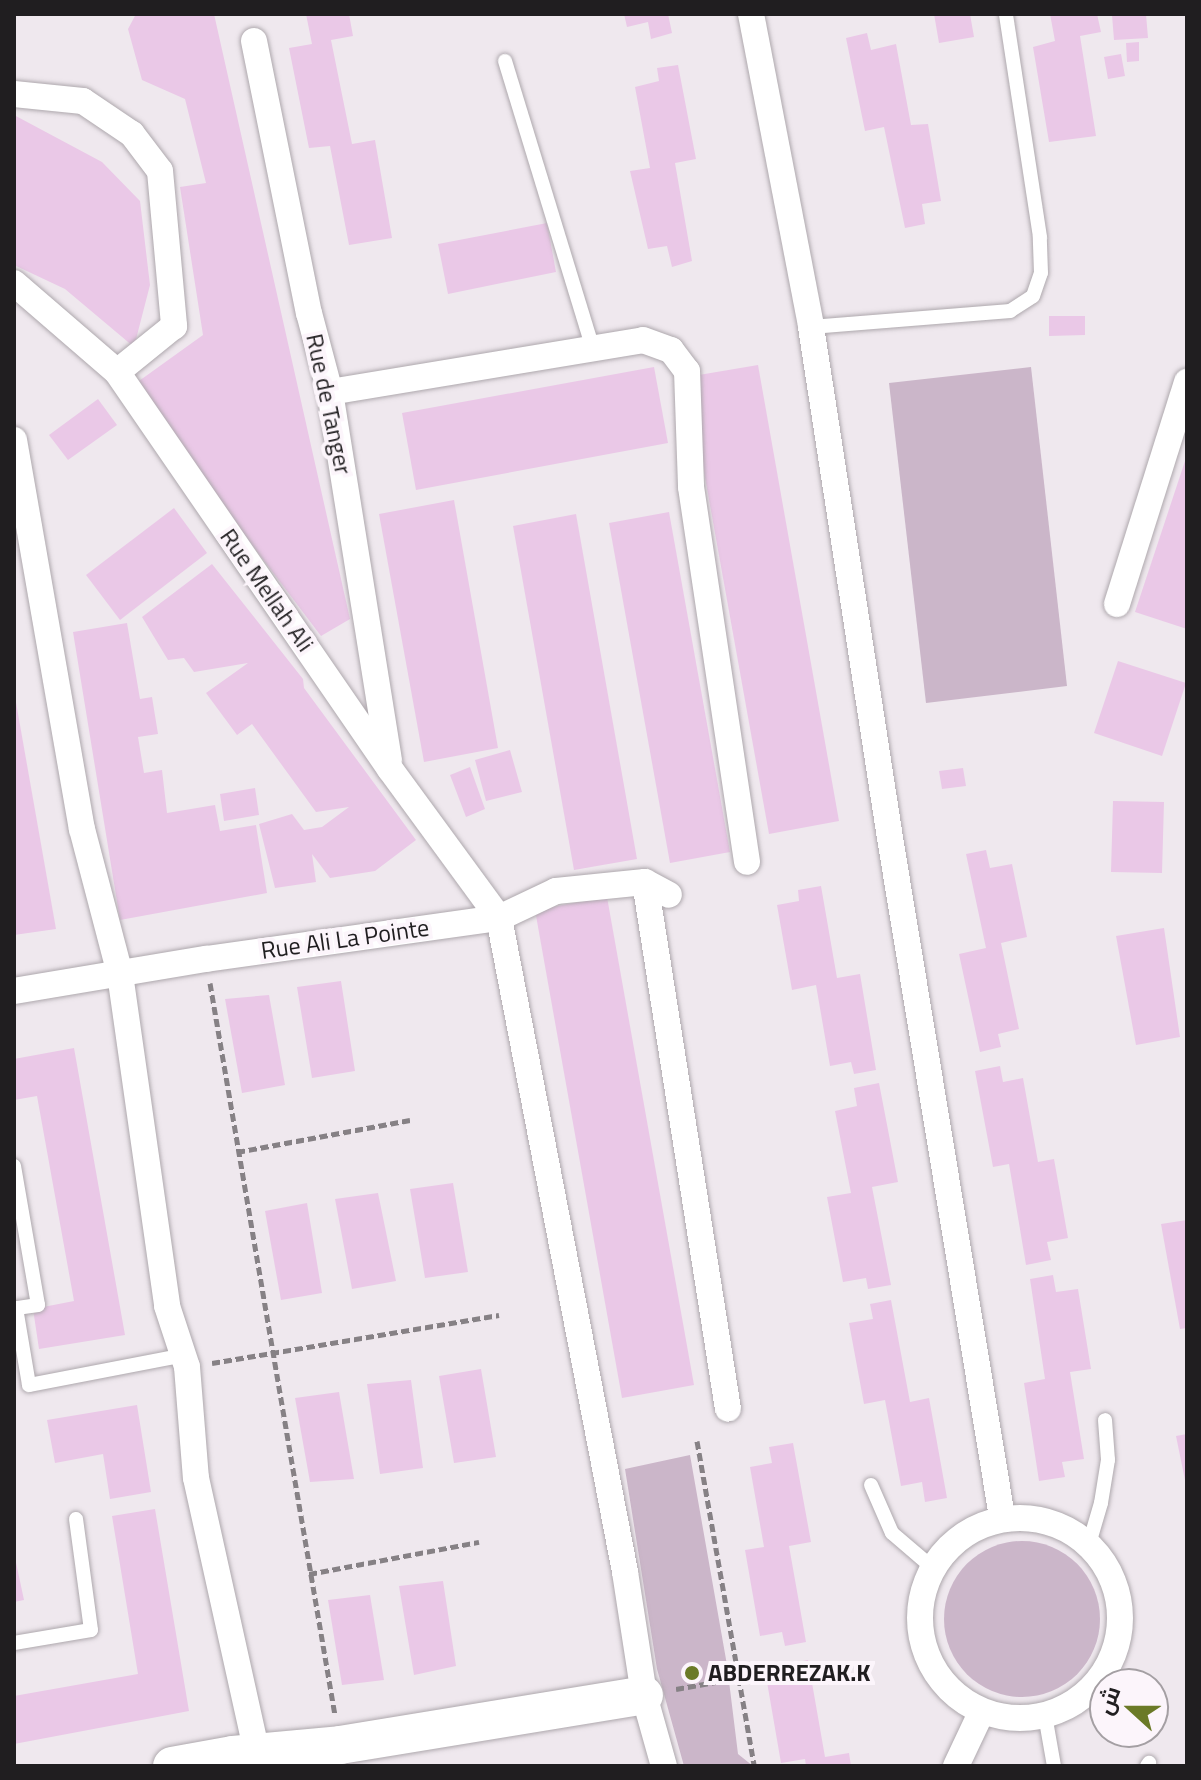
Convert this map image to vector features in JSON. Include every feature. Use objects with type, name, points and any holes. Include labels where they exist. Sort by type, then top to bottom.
[{"type":"street","points":[[751,14],[811,327],[1002,1517]]},
{"type":"street","name":"Rue de Tanger","points":[[254,41],[309,313],[330,392],[390,769]]},
{"type":"street","points":[[14,94],[83,101],[132,134],[160,171],[174,326],[117,372]]},
{"type":"street","name":"Rue Mellah Ali","points":[[14,283],[117,372],[390,769],[499,918]]},
{"type":"street","points":[[330,392],[643,340],[671,350],[687,371],[691,487],[747,862]]},
{"type":"street","points":[[1117,604],[1187,382]]},
{"type":"street","points":[[14,440],[82,829],[120,974],[167,1306],[186,1361],[196,1478],[257,1754]]},
{"type":"street","points":[[645,882],[669,895]]},
{"type":"street","points":[[645,882],[728,1409]]},
{"type":"street","name":"Rue Ali La Pointe","points":[[14,991],[206,959],[499,918],[556,891],[645,882]]},
{"type":"street","points":[[499,918],[625,1572],[644,1695],[664,1766]]},
{"type":"street","points":[[1002,1517],[1053,1523],[1089,1544],[1115,1583],[1121,1611],[1117,1646],[1105,1673],[1081,1699],[1058,1712],[1024,1719],[981,1713],[935,1672],[921,1631],[921,1600],[933,1568],[954,1543],[974,1527],[1002,1517]]},
{"type":"street","points":[[172,1766],[340,1745],[644,1695]]},
{"type":"street","points":[[956,1766],[981,1713]]},
{"type":"lane","points":[[811,327],[1010,311],[1033,296],[1041,273],[1040,237],[1006,14]]},
{"type":"lane","points":[[505,61],[593,348]]},
{"type":"lane","points":[[14,1166],[38,1305],[16,1308],[29,1385],[186,1361]]},
{"type":"lane","points":[[1089,1544],[1101,1503],[1108,1460],[1105,1420]]},
{"type":"lane","points":[[871,1485],[892,1533],[933,1568]]},
{"type":"lane","points":[[14,1643],[91,1630],[76,1519]]},
{"type":"lane","points":[[1045,1715],[1054,1766]]},
{"type":"path","points":[[206,959],[340,1745]]},
{"type":"path","points":[[237,1152],[410,1120]]},
{"type":"path","points":[[186,1361],[271,1353],[499,1315]]},
{"type":"path","points":[[697,1441],[754,1765]]},
{"type":"path","points":[[309,1574],[479,1542]]},
{"type":"path","points":[[644,1695],[738,1678]]},
{"type":"shaded area","points":[[1031,367],[1067,686],[926,703],[889,383]]},
{"type":"shaded area","points":[[690,1455],[727,1665],[738,1754],[753,1766],[684,1766],[657,1669],[625,1469]]},
{"type":"shaded area","points":[[1022,1541],[1052,1547],[1077,1564],[1094,1589],[1100,1619],[1094,1649],[1077,1674],[1052,1691],[1022,1697],[992,1691],[967,1674],[950,1649],[944,1619],[950,1589],[967,1564],[992,1547]]},
{"type":"building","points":[[136,14],[214,14],[350,619],[321,636],[132,386],[203,335],[180,187],[206,183],[185,99],[142,80],[128,29]]},
{"type":"building","points":[[306,14],[349,14],[353,36],[331,40],[352,144],[375,140],[392,238],[349,245],[330,146],[309,148],[289,48],[312,44]]},
{"type":"building","points":[[624,14],[668,14],[672,33],[651,39],[648,22],[627,27]]},
{"type":"building","points":[[934,14],[970,14],[974,37],[939,43]]},
{"type":"building","points":[[1050,14],[1097,14],[1101,32],[1080,36],[1096,136],[1049,142],[1033,47],[1055,41]]},
{"type":"building","points":[[1146,14],[1148,38],[1114,40],[1112,15]]},
{"type":"building","points":[[867,33],[871,50],[896,44],[911,125],[928,124],[941,201],[922,204],[925,224],[905,228],[884,127],[865,131],[846,38]]},
{"type":"building","points":[[1139,42],[1139,61],[1127,62],[1126,43]]},
{"type":"building","points":[[1121,54],[1125,76],[1108,79],[1104,57]]},
{"type":"building","points":[[678,65],[696,159],[675,163],[692,261],[672,267],[667,246],[648,249],[630,171],[650,168],[635,87],[659,81],[657,68]]},
{"type":"building","points":[[14,115],[102,162],[140,201],[150,285],[134,347],[65,289],[14,265]]},
{"type":"building","points":[[547,223],[556,272],[448,294],[438,244]]},
{"type":"building","points":[[1049,316],[1085,316],[1085,335],[1049,336]]},
{"type":"building","points":[[758,365],[839,821],[769,834],[687,377]]},
{"type":"building","points":[[654,367],[668,443],[416,490],[402,413]]},
{"type":"building","points":[[98,399],[117,425],[68,460],[49,435]]},
{"type":"building","points":[[1187,458],[1187,629],[1135,612]]},
{"type":"building","points":[[454,500],[498,748],[424,762],[379,514]]},
{"type":"building","points":[[174,508],[207,553],[120,620],[86,575]]},
{"type":"building","points":[[669,512],[730,852],[670,863],[609,523]]},
{"type":"building","points":[[576,514],[637,859],[574,870],[513,526]]},
{"type":"building","points":[[212,564],[303,679],[304,688],[416,840],[375,871],[330,878],[312,854],[316,882],[275,888],[259,824],[292,814],[304,830],[322,827],[349,807],[316,812],[252,724],[237,735],[206,693],[248,663],[194,672],[184,658],[168,660],[142,617]]},
{"type":"building","points":[[127,623],[140,699],[152,697],[158,734],[138,737],[144,773],[162,770],[167,813],[215,805],[220,831],[256,825],[267,893],[120,920],[73,632]]},
{"type":"building","points":[[1118,661],[1186,683],[1162,756],[1094,733]]},
{"type":"building","points":[[14,691],[56,929],[14,935]]},
{"type":"building","points":[[510,750],[522,792],[486,801],[475,760]]},
{"type":"building","points":[[470,767],[485,809],[466,817],[450,775]]},
{"type":"building","points":[[963,768],[966,786],[942,789],[939,771]]},
{"type":"building","points":[[255,788],[259,815],[224,821],[220,794]]},
{"type":"building","points":[[1113,801],[1164,802],[1162,873],[1111,872]]},
{"type":"building","points":[[986,850],[990,868],[1012,864],[1027,937],[1001,943],[1019,1029],[998,1034],[1001,1047],[980,1052],[959,954],[986,948],[966,854]]},
{"type":"building","points":[[821,886],[837,978],[860,974],[876,1070],[854,1074],[851,1062],[830,1066],[816,985],[792,990],[777,905],[799,901],[798,890]]},
{"type":"building","points":[[607,897],[694,1385],[622,1398],[535,910]]},
{"type":"building","points":[[1164,928],[1180,1037],[1136,1045],[1116,936]]},
{"type":"building","points":[[341,981],[355,1071],[312,1078],[297,987]]},
{"type":"building","points":[[269,995],[285,1085],[242,1093],[225,999]]},
{"type":"building","points":[[74,1048],[125,1335],[39,1349],[33,1309],[74,1301],[37,1096],[14,1100],[14,1059]]},
{"type":"building","points":[[1000,1066],[1003,1082],[1023,1078],[1038,1162],[1054,1159],[1068,1238],[1047,1242],[1051,1260],[1026,1265],[1009,1164],[993,1167],[975,1071]]},
{"type":"building","points":[[879,1083],[898,1182],[872,1187],[891,1285],[868,1289],[866,1278],[843,1282],[827,1197],[851,1193],[835,1111],[857,1106],[854,1088]]},
{"type":"building","points":[[453,1183],[468,1272],[425,1278],[410,1189]]},
{"type":"building","points":[[378,1193],[396,1281],[352,1289],[335,1199]]},
{"type":"building","points":[[307,1203],[322,1293],[281,1300],[265,1211]]},
{"type":"building","points":[[1187,1220],[1187,1328],[1180,1329],[1161,1224]]},
{"type":"building","points":[[1053,1275],[1056,1292],[1078,1289],[1091,1369],[1070,1372],[1084,1459],[1062,1462],[1065,1477],[1039,1481],[1024,1383],[1045,1379],[1030,1279]]},
{"type":"building","points":[[891,1300],[910,1402],[929,1398],[947,1498],[925,1502],[922,1482],[901,1486],[885,1400],[864,1404],[849,1323],[873,1319],[870,1304]]},
{"type":"building","points":[[481,1369],[496,1457],[454,1463],[439,1376]]},
{"type":"building","points":[[411,1380],[423,1468],[380,1474],[367,1384]]},
{"type":"building","points":[[339,1392],[354,1479],[310,1482],[295,1398]]},
{"type":"building","points":[[137,1405],[151,1492],[110,1499],[103,1454],[55,1463],[47,1420]]},
{"type":"building","points":[[1187,1434],[1187,1484],[1186,1485],[1176,1436]]},
{"type":"building","points":[[793,1443],[811,1542],[789,1546],[806,1642],[785,1646],[782,1632],[760,1636],[745,1550],[764,1547],[750,1467],[772,1463],[769,1447]]},
{"type":"building","points":[[155,1509],[189,1711],[14,1744],[14,1696],[138,1674],[112,1516]]},
{"type":"building","points":[[14,1553],[24,1600],[14,1602]]},
{"type":"building","points":[[443,1581],[456,1666],[414,1675],[399,1586]]},
{"type":"building","points":[[370,1595],[384,1680],[342,1685],[328,1600]]},
{"type":"building","points":[[808,1660],[825,1757],[849,1753],[851,1766],[806,1766],[805,1759],[781,1763],[767,1682],[790,1678],[788,1664]]},
{"type":"place","name":"ABDERREZAK.K","points":[[692,1673]]}]
